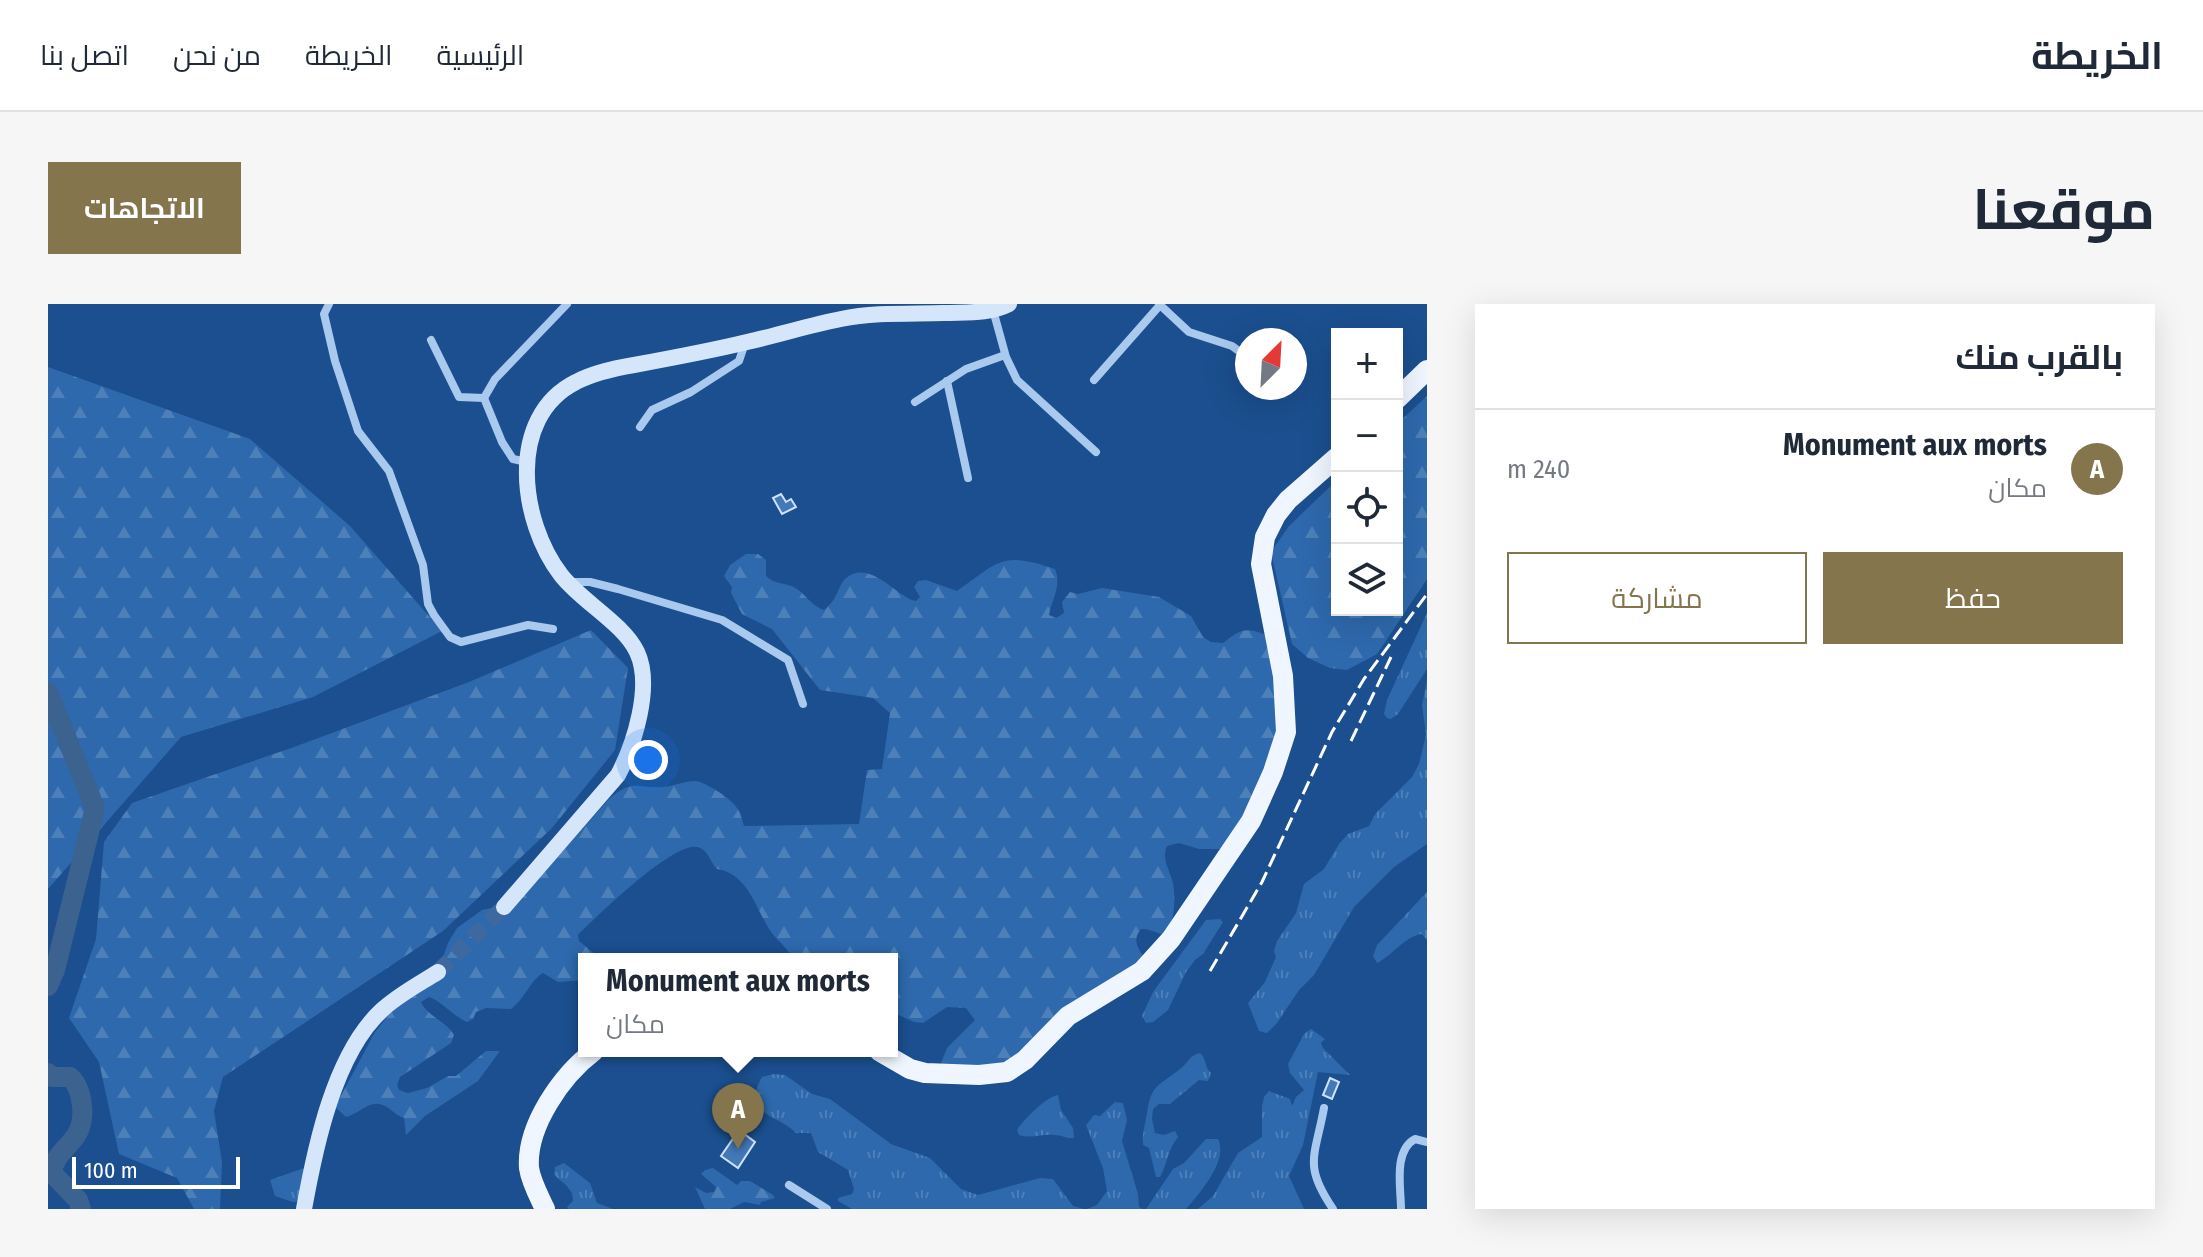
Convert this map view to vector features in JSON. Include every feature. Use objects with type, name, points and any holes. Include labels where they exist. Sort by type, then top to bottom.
[{"type":"main road","points":[[504,907],[618,775],[631,749],[642,678],[636,651],[621,632],[568,582],[550,557],[532,518],[527,462],[532,435],[541,416],[558,395],[575,382],[626,366],[746,343],[841,319],[993,308]]},
{"type":"main road","points":[[1403,393],[1427,370]]},
{"type":"main road","points":[[889,1057],[910,1069],[925,1073],[979,1075],[1007,1072],[1025,1060],[1068,1016],[1142,971],[1179,929],[1251,821],[1273,772],[1286,732],[1283,676],[1261,564],[1265,537],[1288,500],[1331,462]]},
{"type":"main road","points":[[304,1209],[317,1140],[352,1052],[380,1012],[438,972]]},
{"type":"main road","points":[[545,1209],[531,1176],[531,1145],[539,1122],[568,1075],[588,1057]]},
{"type":"street","points":[[329,304],[324,314],[335,361],[358,431],[389,471],[423,565],[428,604],[434,615],[450,637],[461,642],[528,625],[553,629]]},
{"type":"street","points":[[484,398],[495,379],[567,304]]},
{"type":"street","points":[[1094,380],[1160,305],[1189,332],[1235,348]]},
{"type":"street","points":[[993,308],[1005,355],[1017,380],[1096,452]]},
{"type":"street","points":[[431,340],[459,397],[484,398]]},
{"type":"street","points":[[640,427],[652,410],[691,392],[739,361],[746,343]]},
{"type":"street","points":[[915,402],[966,369],[1005,355]]},
{"type":"street","points":[[947,381],[968,478]]},
{"type":"street","points":[[484,398],[502,442],[513,459],[527,462]]},
{"type":"street","points":[[568,582],[590,582],[722,620],[788,660],[803,704]]},
{"type":"street","points":[[1324,1108],[1312,1168],[1333,1209]]},
{"type":"street","points":[[1401,1209],[1401,1158],[1404,1150],[1415,1139],[1427,1142]]},
{"type":"street","points":[[789,1185],[827,1209]]},
{"type":"green space","points":[[48,367],[250,439],[350,526],[442,631],[313,697],[181,737],[48,889]]},
{"type":"green space","points":[[1427,396],[1427,579],[1403,615],[1403,472],[1403,418]]},
{"type":"green space","points":[[1331,486],[1331,616],[1402,616],[1377,654],[1347,670],[1330,668],[1308,658],[1292,644],[1271,552],[1289,526]]},
{"type":"green space","points":[[746,554],[758,554],[766,560],[766,576],[769,579],[797,589],[824,610],[833,601],[843,581],[855,573],[874,576],[916,601],[920,597],[914,587],[918,581],[926,580],[957,591],[993,566],[1012,560],[1023,561],[1055,569],[1057,587],[1049,615],[1056,618],[1064,613],[1062,602],[1070,592],[1078,594],[1102,588],[1159,597],[1191,616],[1203,637],[1211,642],[1223,643],[1243,631],[1266,635],[1280,722],[1268,770],[1226,849],[1199,849],[1179,843],[1167,846],[1165,860],[1174,890],[1173,916],[1168,934],[1145,929],[1138,933],[1137,945],[1146,961],[1009,1064],[939,1068],[947,1048],[975,1020],[966,1008],[947,1007],[923,1023],[898,1015],[898,953],[789,953],[770,930],[739,879],[717,869],[706,853],[697,847],[671,856],[654,868],[578,935],[579,941],[594,953],[578,953],[578,980],[558,982],[543,973],[511,1009],[486,1008],[476,1012],[473,1019],[467,1022],[429,997],[421,1002],[454,1035],[451,1043],[400,1077],[399,1090],[408,1093],[427,1088],[448,1076],[456,1076],[486,1051],[500,1051],[478,1081],[425,1116],[406,1135],[404,1118],[383,1105],[370,1105],[346,1117],[335,1107],[375,1032],[395,1007],[438,972],[457,928],[482,910],[517,903],[609,799],[624,789],[699,782],[718,791],[734,804],[744,826],[859,824],[867,770],[882,769],[890,713],[873,698],[820,690],[772,629],[742,614],[731,593],[732,587],[724,576],[730,565]]},
{"type":"green space","points":[[1427,613],[1427,669],[1398,714],[1387,718],[1384,714],[1387,700]]},
{"type":"green space","points":[[591,630],[628,668],[615,750],[552,828],[443,931],[223,1077],[214,1111],[222,1162],[220,1209],[194,1209],[177,1178],[119,1154],[99,1062],[69,1018],[96,939],[104,842],[132,803],[469,682]]},
{"type":"green space","points":[[1427,680],[1427,844],[1394,867],[1354,907],[1314,975],[1299,990],[1277,1023],[1267,1033],[1259,1031],[1248,1003],[1265,982],[1276,957],[1277,941],[1296,913],[1304,884],[1324,869],[1348,834],[1369,826],[1376,813],[1412,777],[1419,764],[1426,735],[1422,705]]},
{"type":"green space","points":[[1427,892],[1427,941],[1422,934],[1416,935],[1377,963],[1373,956],[1377,945]]},
{"type":"green space","points":[[1220,919],[1223,922],[1203,954],[1186,972],[1168,1010],[1153,1022],[1146,1023],[1142,1016],[1153,992],[1206,920]]},
{"type":"green space","points":[[1311,1029],[1325,1039],[1321,1043],[1323,1048],[1350,1075],[1318,1072],[1303,1145],[1289,1176],[1304,1209],[1198,1209],[1213,1196],[1238,1153],[1262,1137],[1262,1106],[1269,1091],[1290,1099],[1292,1106],[1304,1090],[1290,1073],[1288,1064],[1304,1034]]},
{"type":"green space","points":[[1200,1053],[1211,1073],[1208,1081],[1199,1080],[1170,1104],[1159,1104],[1153,1109],[1155,1133],[1164,1135],[1175,1131],[1178,1137],[1160,1177],[1156,1177],[1149,1148],[1143,1145],[1151,1096],[1157,1086]]},
{"type":"green space","points":[[785,1075],[812,1094],[830,1099],[891,1144],[930,1158],[961,1189],[978,1195],[1040,1178],[1053,1179],[1073,1206],[1084,1209],[852,1209],[838,1201],[838,1198],[852,1194],[854,1189],[848,1170],[818,1152],[811,1133],[796,1133],[758,1106],[756,1090],[762,1077]]},
{"type":"green space","points":[[1058,1095],[1061,1110],[1073,1128],[1074,1138],[1019,1135],[1017,1130],[1030,1115],[1048,1099]]},
{"type":"green space","points":[[1115,1102],[1123,1103],[1127,1120],[1122,1141],[1139,1207],[1143,1209],[1087,1209],[1097,1205],[1107,1191],[1103,1168],[1086,1125],[1094,1115],[1100,1116]]},
{"type":"green space","points":[[1206,1139],[1218,1139],[1219,1157],[1211,1176],[1192,1203],[1186,1209],[1146,1209],[1173,1169],[1184,1163]]},
{"type":"green space","points":[[564,1163],[590,1183],[597,1203],[613,1209],[569,1209],[567,1207],[573,1201],[572,1193],[554,1175],[555,1167]]},
{"type":"green space","points":[[307,1167],[301,1201],[293,1202],[275,1196],[270,1180]]},
{"type":"green space","points":[[713,1168],[737,1185],[741,1181],[750,1181],[775,1198],[760,1205],[744,1202],[730,1209],[705,1209],[695,1187],[706,1193],[714,1192],[716,1187],[701,1174]]},
{"type":"building","points":[[781,494],[786,502],[791,499],[796,507],[782,514],[773,498]]},
{"type":"building","points":[[1330,1078],[1339,1082],[1332,1099],[1323,1095]]},
{"type":"building","points":[[739,1130],[755,1142],[738,1168],[721,1156]]},
{"type":"waterway","points":[[48,692],[95,808],[55,970],[48,986]]},
{"type":"waterway","points":[[48,1073],[52,1077],[70,1077],[80,1094],[82,1119],[79,1129],[54,1164],[52,1173],[78,1200],[81,1209]]},
{"type":"tunnel","points":[[438,972],[504,907]]},
{"type":"railway","points":[[1210,971],[1262,882],[1332,732],[1364,679],[1427,594]]},
{"type":"railway","points":[[1351,741],[1391,657]]},
{"type":"place","name":"Monument aux morts","points":[[738,1149]]}]
